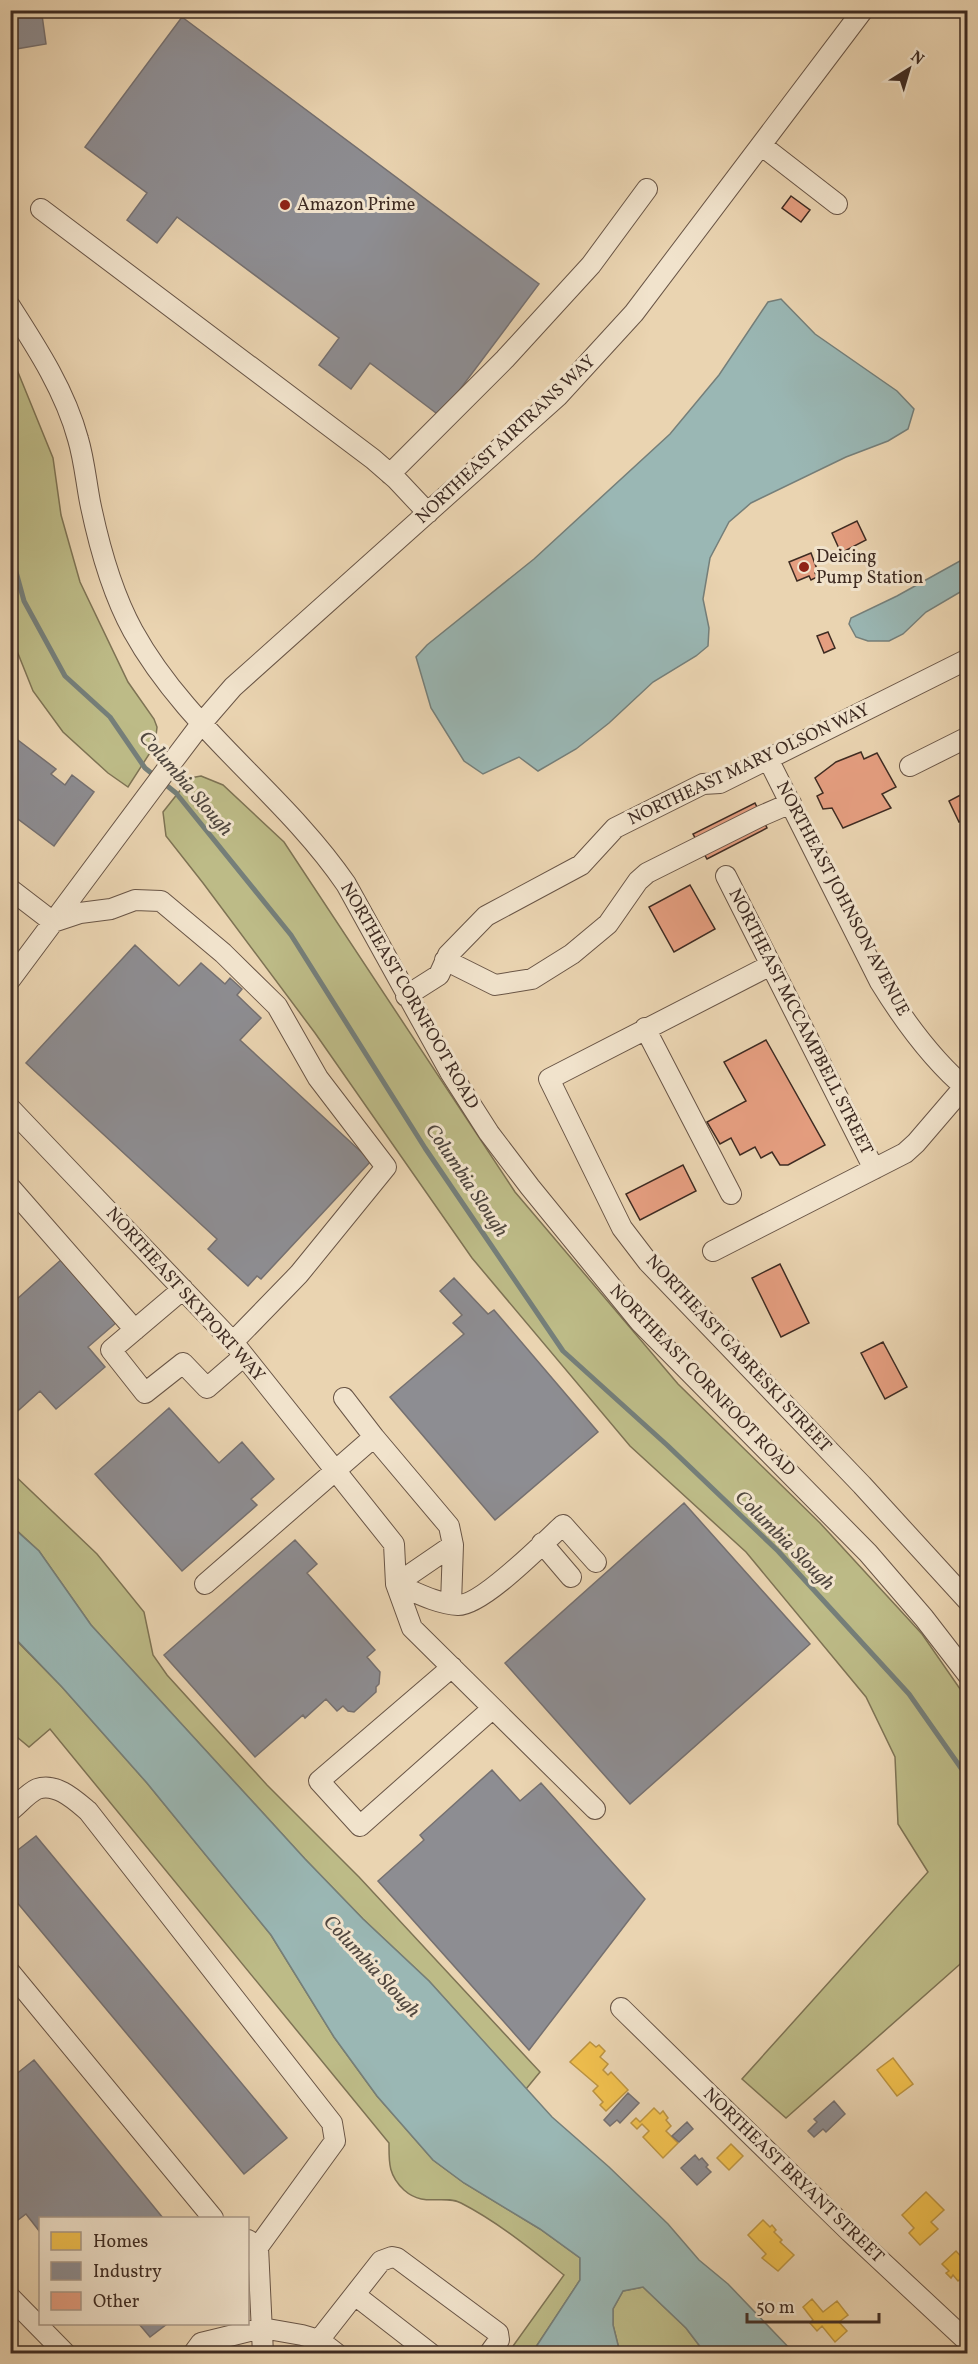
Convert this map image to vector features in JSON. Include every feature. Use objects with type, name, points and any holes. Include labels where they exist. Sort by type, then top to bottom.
[{"type":"street","name":"NORTHEAST AIRTRANS WAY","points":[[10,980],[172,761],[233,687],[558,396],[595,358],[634,313],[863,10]]},
{"type":"street","points":[[761,145],[837,204]]},
{"type":"street","points":[[390,474],[505,359],[591,265],[647,189]]},
{"type":"street","points":[[41,209],[373,459],[428,513]]},
{"type":"street","name":"NORTHEAST CORNFOOT ROAD","points":[[10,306],[55,382],[73,422],[79,440],[102,553],[124,615],[163,678],[201,724],[287,811],[328,858],[346,884],[450,1072],[489,1133],[612,1289],[662,1345],[868,1553],[924,1618],[968,1675]]},
{"type":"street","name":"NORTHEAST MARY OLSON WAY","points":[[406,996],[439,975],[448,955],[486,916],[581,865],[615,828],[702,784],[720,783],[968,659]]},
{"type":"street","points":[[910,766],[968,737]]},
{"type":"street","name":"NORTHEAST JOHNSON AVENUE","points":[[768,759],[880,982],[897,1010],[937,1060],[966,1088]]},
{"type":"street","points":[[445,960],[495,985],[532,979],[572,954],[609,924],[638,881],[647,873],[790,803]]},
{"type":"street","name":"NORTHEAST MCCAMPBELL STREET","points":[[726,876],[874,1169]]},
{"type":"street","points":[[10,889],[54,922],[80,913],[111,909],[135,900],[161,901],[223,953],[277,1005],[318,1078],[386,1167],[207,1388],[183,1363],[145,1393],[111,1350],[183,1289]]},
{"type":"street","points":[[731,1194],[645,1028],[771,964]]},
{"type":"street","name":"NORTHEAST GABRESKI STREET","points":[[645,1028],[549,1079],[622,1228],[648,1262],[862,1485],[968,1601]]},
{"type":"street","points":[[712,1251],[905,1153],[966,1088]]},
{"type":"street","name":"NORTHEAST SKYPORT WAY","points":[[10,1108],[239,1349],[394,1544],[396,1584],[412,1628],[595,1809]]},
{"type":"street","points":[[10,1187],[135,1330]]},
{"type":"street","points":[[344,1398],[449,1526],[453,1545],[451,1604]]},
{"type":"street","points":[[205,1584],[374,1437]]},
{"type":"street","points":[[396,1584],[451,1604],[472,1603],[563,1525],[596,1562]]},
{"type":"street","points":[[542,1544],[571,1577]]},
{"type":"street","points":[[396,1584],[453,1545]]},
{"type":"street","points":[[452,1667],[319,1781],[360,1826],[493,1708]]},
{"type":"street","points":[[10,1811],[37,1790],[55,1789],[72,1797],[88,1811],[332,2123],[335,2141],[253,2243],[263,2354]]},
{"type":"street","points":[[10,1972],[212,2217]]},
{"type":"street","name":"NORTHEAST BRYANT STREET","points":[[621,2008],[828,2210],[968,2342]]},
{"type":"street","points":[[320,2340],[381,2261],[392,2257],[397,2258],[498,2333],[498,2340],[489,2354]]},
{"type":"street","points":[[355,2295],[431,2354]]},
{"type":"street","points":[[10,2297],[66,2354]]},
{"type":"street","points":[[193,2354],[201,2343],[262,2328],[320,2340],[337,2354]]},
{"type":"shaded area","points":[[11,355],[53,458],[61,515],[80,582],[128,682],[154,719],[157,727],[155,745],[128,787],[108,773],[63,732],[33,691],[11,636]]},
{"type":"shaded area","points":[[201,776],[223,785],[284,842],[515,1192],[678,1384],[820,1523],[922,1634],[967,1699],[967,1958],[786,2118],[742,2079],[928,1872],[898,1824],[895,1757],[866,1697],[746,1552],[630,1446],[472,1258],[315,1033],[166,836],[163,812],[190,778]]},
{"type":"shaded area","points":[[10,1471],[97,1554],[144,1612],[153,1655],[167,1675],[267,1785],[359,1877],[540,2072],[526,2089],[429,1981],[363,1919],[305,1859],[91,1625],[39,1551],[11,1525]]},
{"type":"shaded area","points":[[10,1634],[62,1687],[147,1783],[271,1935],[334,2037],[377,2096],[433,2160],[464,2183],[540,2229],[580,2258],[580,2280],[532,2353],[508,2353],[564,2275],[514,2237],[461,2203],[426,2200],[404,2190],[390,2168],[389,2143],[50,1729],[29,1747],[11,1732]]},
{"type":"shaded area","points":[[643,2287],[686,2328],[705,2353],[620,2353],[613,2325],[613,2309],[623,2291]]},
{"type":"water","points":[[781,299],[815,334],[897,391],[914,409],[908,429],[888,441],[846,457],[751,503],[729,522],[710,558],[703,599],[709,628],[708,646],[696,656],[653,682],[609,723],[576,749],[538,771],[519,757],[483,774],[464,761],[431,708],[416,657],[427,645],[534,559],[670,434],[719,375],[768,302]]},
{"type":"water","points":[[967,557],[967,588],[926,612],[903,634],[889,641],[868,641],[856,637],[849,624],[851,618],[897,596]]},
{"type":"water","points":[[10,1525],[39,1551],[91,1625],[305,1859],[363,1919],[429,1981],[552,2117],[609,2167],[668,2224],[699,2260],[728,2284],[794,2353],[705,2353],[686,2328],[643,2287],[623,2291],[613,2309],[613,2325],[620,2353],[532,2353],[580,2280],[580,2258],[540,2229],[464,2183],[433,2160],[377,2096],[334,2037],[271,1935],[147,1783],[62,1687],[11,1634]]},
{"type":"building: Homes","points":[[590,2042],[596,2047],[599,2045],[605,2051],[600,2057],[608,2064],[603,2070],[608,2075],[611,2072],[628,2090],[606,2111],[600,2105],[603,2102],[593,2091],[598,2086],[570,2062]]},
{"type":"building: Homes","points":[[893,2058],[913,2084],[897,2096],[877,2070]]},
{"type":"building: Homes","points":[[654,2108],[660,2114],[663,2111],[668,2118],[666,2120],[671,2126],[666,2131],[678,2143],[663,2158],[643,2137],[649,2131],[642,2124],[637,2129],[631,2123],[636,2118],[640,2122]]},
{"type":"building: Homes","points":[[731,2144],[743,2156],[729,2170],[717,2158]]},
{"type":"building: Homes","points":[[926,2192],[944,2210],[931,2222],[938,2229],[920,2245],[909,2233],[914,2228],[902,2215]]},
{"type":"building: Homes","points":[[763,2220],[770,2227],[772,2225],[776,2230],[774,2232],[782,2240],[780,2242],[794,2255],[778,2271],[762,2258],[766,2254],[748,2235]]},
{"type":"building: Homes","points":[[956,2251],[966,2262],[968,2260],[968,2272],[958,2281],[953,2275],[951,2278],[946,2273],[949,2271],[942,2264]]},
{"type":"building: Homes","points":[[812,2299],[823,2312],[837,2301],[848,2315],[839,2322],[847,2331],[835,2342],[822,2326],[817,2331],[810,2323],[813,2320],[803,2307]]},
{"type":"building: Industry","points":[[10,10],[37,10],[42,15],[46,44],[10,50]]},
{"type":"building: Industry","name":"Amazon Prime","points":[[182,17],[539,284],[440,416],[370,363],[351,389],[319,365],[339,338],[177,217],[157,243],[127,220],[147,193],[85,147]]},
{"type":"building: Industry","points":[[10,734],[56,769],[51,774],[65,785],[72,775],[94,792],[54,846],[10,813]]},
{"type":"building: Industry","points":[[135,945],[179,986],[201,963],[225,984],[230,978],[242,989],[237,995],[261,1018],[240,1040],[371,1161],[261,1279],[257,1276],[248,1286],[208,1249],[217,1239],[26,1063]]},
{"type":"building: Industry","points":[[62,1259],[117,1322],[88,1347],[105,1367],[56,1409],[40,1391],[11,1417],[10,1292],[17,1299]]},
{"type":"building: Industry","points":[[454,1278],[488,1314],[494,1310],[598,1432],[495,1520],[390,1397],[464,1334],[453,1323],[462,1315],[440,1291]]},
{"type":"building: Industry","points":[[169,1408],[219,1463],[242,1442],[274,1479],[251,1499],[257,1505],[182,1571],[95,1474]]},
{"type":"building: Industry","points":[[684,1503],[810,1644],[630,1804],[505,1663]]},
{"type":"building: Industry","points":[[295,1540],[317,1564],[307,1573],[375,1650],[367,1657],[380,1672],[379,1684],[376,1692],[354,1712],[348,1711],[343,1706],[337,1711],[326,1699],[305,1718],[303,1715],[255,1757],[164,1655]]},
{"type":"building: Industry","points":[[492,1770],[520,1801],[541,1783],[645,1899],[529,2050],[378,1881],[424,1840],[420,1835]]},
{"type":"building: Industry","points":[[36,1836],[287,2138],[244,2174],[10,1894],[10,1856]]},
{"type":"building: Industry","points":[[34,2060],[162,2217],[39,2217],[39,2231],[26,2214],[10,2226],[10,2079]]},
{"type":"building: Industry","points":[[628,2093],[639,2103],[620,2123],[617,2120],[610,2126],[604,2120]]},
{"type":"building: Industry","points":[[834,2101],[845,2114],[826,2132],[823,2129],[814,2137],[808,2131],[817,2122],[814,2119]]},
{"type":"building: Industry","points":[[687,2122],[693,2129],[679,2142],[672,2136]]},
{"type":"building: Industry","points":[[695,2155],[699,2160],[702,2158],[711,2172],[697,2185],[681,2168]]},
{"type":"building: Industry","points":[[140,2325],[166,2325],[150,2337]]},
{"type":"building: Other","points":[[791,196],[810,210],[801,222],[782,208]]},
{"type":"building: Other","points":[[857,521],[866,540],[841,553],[832,533]]},
{"type":"building: Other","name":"Deicing Pump Station","points":[[811,553],[818,572],[815,573],[817,577],[811,580],[809,576],[797,581],[789,562]]},
{"type":"building: Other","points":[[828,632],[835,648],[824,653],[817,636]]},
{"type":"building: Other","points":[[861,752],[864,759],[877,753],[896,787],[882,794],[891,808],[843,828],[832,808],[823,809],[817,796],[823,793],[815,778],[836,762]]},
{"type":"building: Other","points":[[968,791],[968,818],[959,822],[949,801]]},
{"type":"building: Other","points":[[755,803],[767,828],[707,859],[693,834]]},
{"type":"building: Other","points":[[690,885],[715,929],[674,952],[649,907]]},
{"type":"building: Other","points":[[766,1040],[825,1145],[788,1165],[780,1165],[772,1152],[761,1158],[755,1147],[740,1155],[731,1138],[720,1144],[707,1122],[746,1101],[724,1062]]},
{"type":"building: Other","points":[[683,1165],[696,1191],[640,1220],[626,1194]]},
{"type":"building: Other","points":[[780,1264],[809,1323],[781,1337],[752,1278]]},
{"type":"building: Other","points":[[883,1342],[907,1387],[885,1399],[861,1353]]},
{"type":"waterway","name":"Columbia Slough","points":[[10,550],[24,601],[65,676],[110,717],[145,768],[176,793],[291,935],[425,1148],[563,1351],[667,1445],[778,1551],[909,1694],[968,1778]]},
{"type":"place","name":"Amazon Prime","points":[[285,205]]},
{"type":"place","name":"Deicing Pump Station","points":[[804,567]]}]
